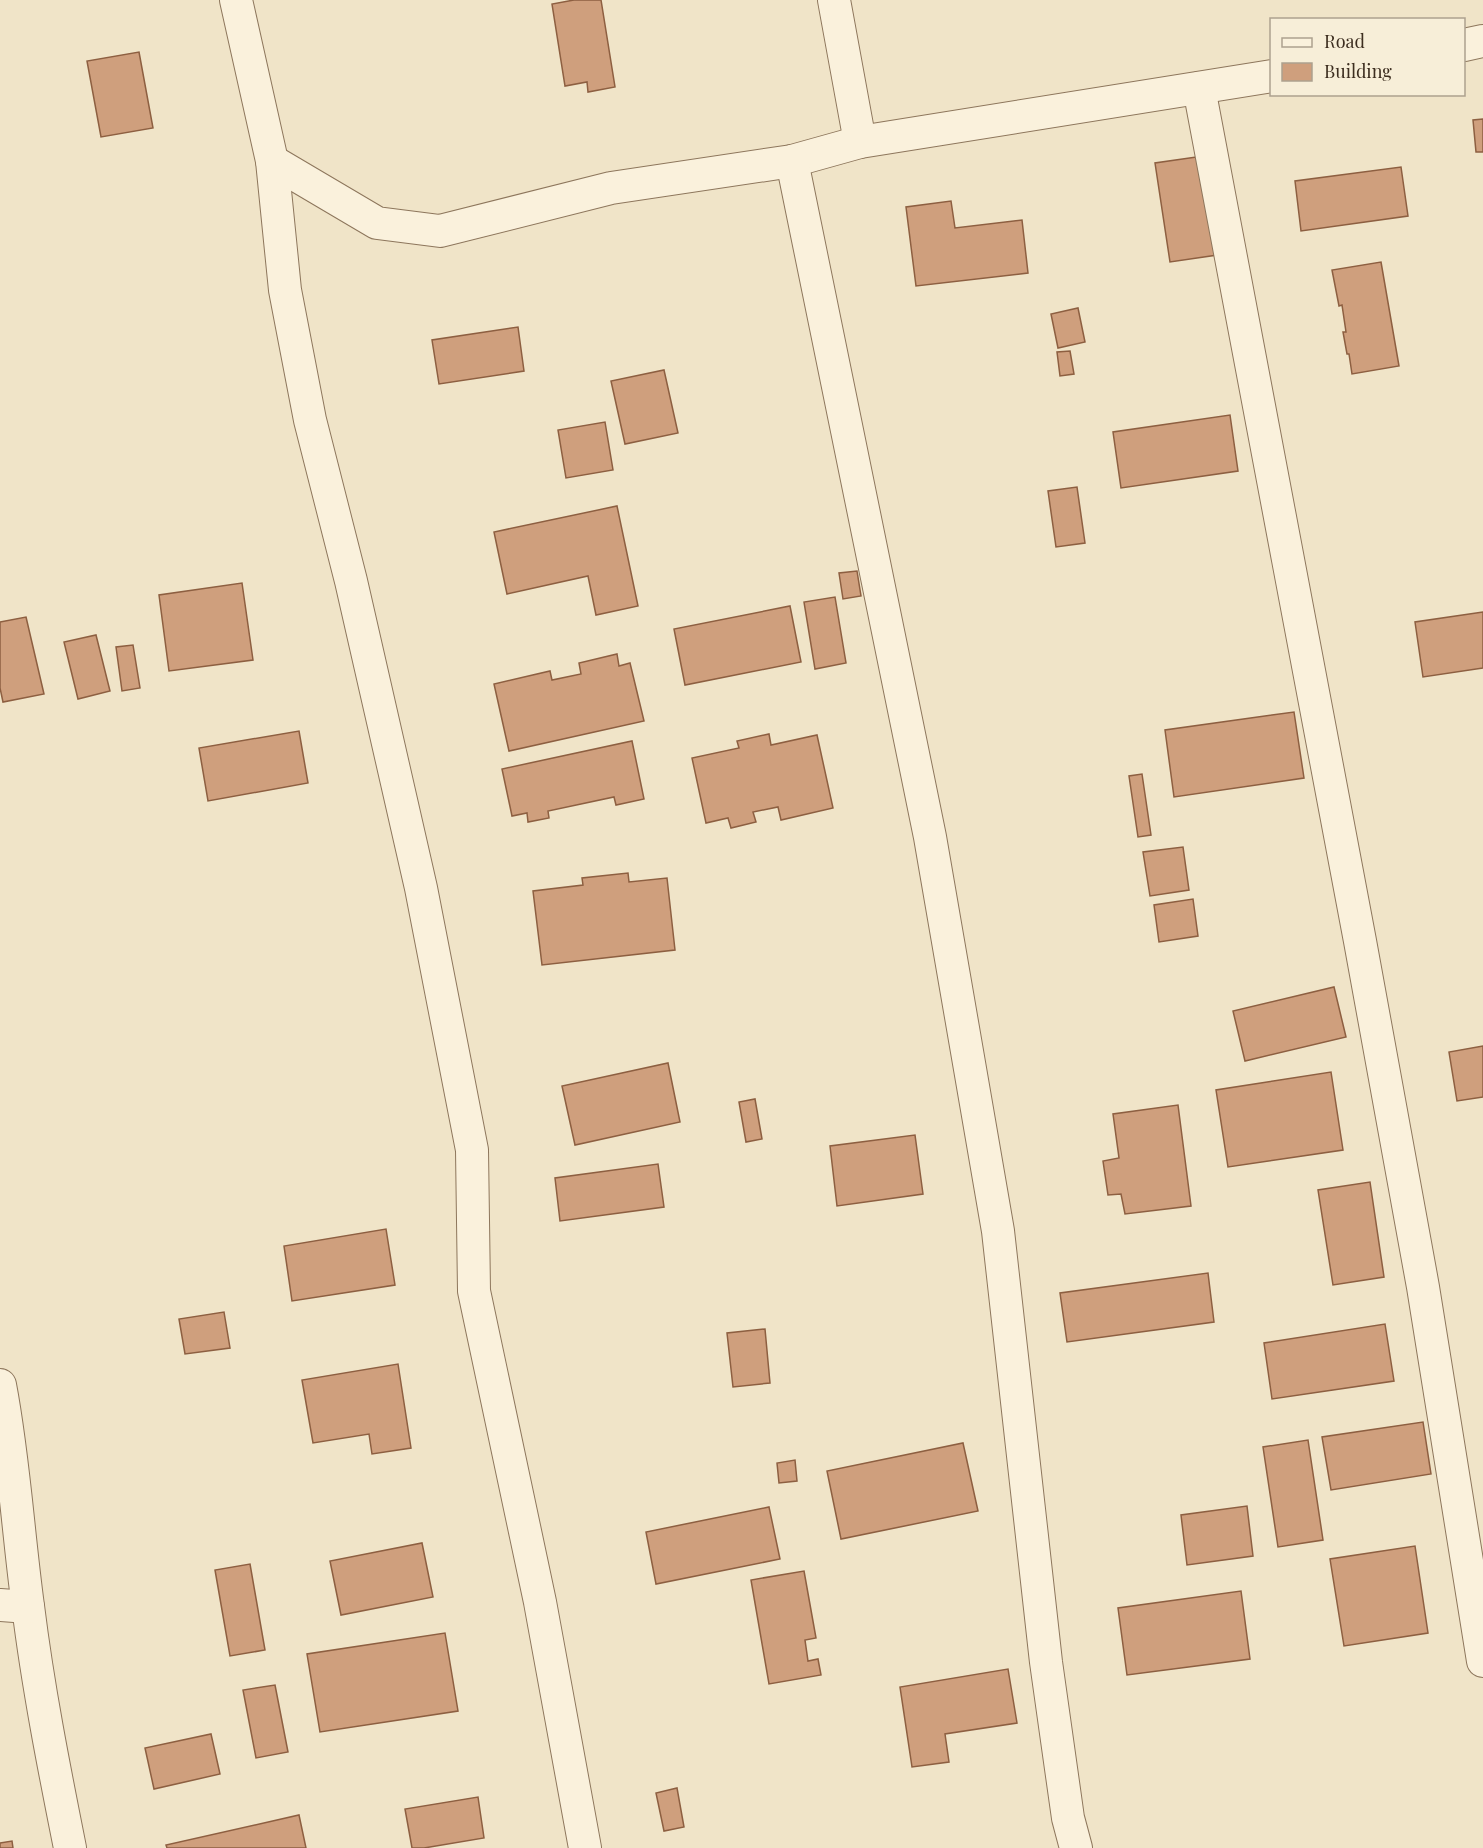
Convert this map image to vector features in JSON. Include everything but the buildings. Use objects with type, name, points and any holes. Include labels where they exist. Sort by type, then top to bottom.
[{"type":"street","points":[[236,0],[246,53],[272,161],[285,290],[310,420],[354,592],[421,888],[472,1150],[474,1291],[540,1602],[585,1848]]},
{"type":"street","points":[[834,0],[860,142]]},
{"type":"street","points":[[1465,45],[1483,41]]},
{"type":"street","points":[[272,161],[377,223],[440,231],[611,188],[792,161],[860,142],[1270,76]]},
{"type":"street","points":[[1199,88],[1394,1125],[1423,1287],[1483,1661]]},
{"type":"street","points":[[792,161],[930,837],[994,1208],[1046,1662],[1068,1818],[1076,1848]]},
{"type":"street","points":[[0,1385],[9,1431],[14,1606],[53,1760],[70,1848]]}]
